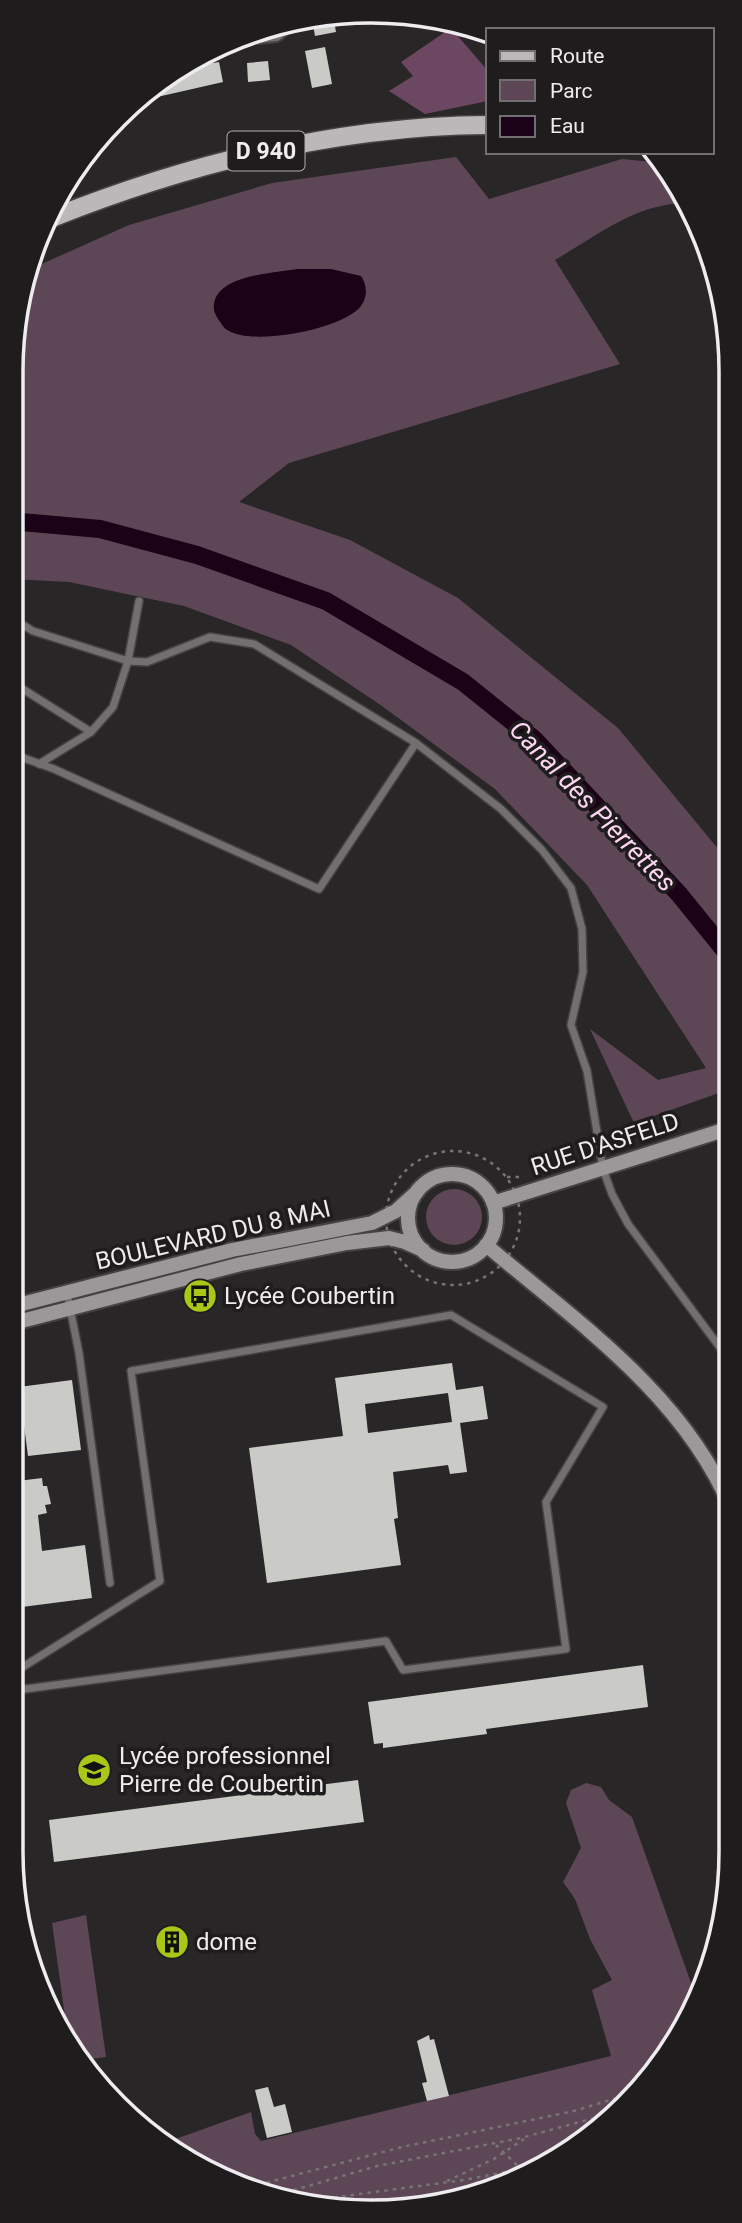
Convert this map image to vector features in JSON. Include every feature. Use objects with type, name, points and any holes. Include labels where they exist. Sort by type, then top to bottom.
[{"type":"main road","name":"D 940","points":[[57,225],[166,177],[262,152],[389,132],[486,125]]},
{"type":"street","name":"RUE D'ASFELD","points":[[493,1203],[719,1132]]},
{"type":"street","points":[[458,1174],[480,1184],[493,1203],[495,1225],[486,1245],[473,1256],[456,1261],[438,1259],[423,1251],[413,1236],[409,1219],[411,1202],[417,1192],[435,1177],[458,1174]]},
{"type":"street","name":"BOULEVARD DU 8 MAI","points":[[23,1304],[232,1250],[372,1223],[386,1218],[417,1192]]},
{"type":"street","name":"BOULEVARD DU 8 MAI","points":[[23,1321],[241,1264],[346,1243],[389,1238],[423,1251]]},
{"type":"street","points":[[486,1245],[649,1386],[681,1424],[719,1482]]},
{"type":"lane","points":[[39,764],[91,732],[113,707],[128,661],[139,601]]},
{"type":"lane","points":[[23,625],[33,631],[128,661],[147,662],[211,637],[254,644],[416,743],[501,808],[542,850],[570,888],[582,929],[583,972],[571,1025],[587,1070],[603,1169],[611,1194],[628,1224],[719,1346]]},
{"type":"lane","points":[[23,689],[91,732]]},
{"type":"lane","points":[[23,758],[319,889],[416,743]]},
{"type":"lane","points":[[67,1293],[79,1353],[110,1583]]},
{"type":"lane","points":[[23,1667],[160,1581],[131,1371],[451,1315],[603,1407],[546,1502],[566,1649],[403,1671],[386,1641],[23,1689]]},
{"type":"path","points":[[444,1151],[472,1153],[485,1159],[507,1177],[516,1196],[520,1219],[517,1234],[504,1261],[493,1271],[474,1281],[452,1285],[437,1283],[411,1270],[400,1259],[389,1238],[386,1218],[391,1192],[407,1168],[418,1160],[444,1151]]},
{"type":"path","points":[[264,2183],[402,2147],[574,2110],[618,2097]]},
{"type":"path","points":[[291,2191],[377,2166],[526,2137],[597,2117]]},
{"type":"path","points":[[444,2182],[504,2153],[526,2137]]},
{"type":"path","points":[[495,2143],[519,2167]]},
{"type":"path","points":[[331,2198],[511,2171]]},
{"type":"green space","points":[[456,157],[489,199],[622,159],[649,162],[676,204],[636,214],[555,260],[620,364],[289,463],[239,502],[350,540],[458,598],[618,728],[719,850],[719,1093],[634,1123],[590,1029],[658,1080],[706,1068],[587,885],[495,789],[382,706],[291,645],[184,606],[69,582],[23,580],[23,348],[29,303],[39,265],[129,225],[272,183]]},
{"type":"green space","points":[[448,1189],[460,1189],[470,1193],[478,1201],[482,1217],[478,1233],[470,1241],[460,1245],[448,1245],[438,1241],[430,1233],[426,1223],[426,1211],[430,1201],[438,1193]]},
{"type":"green space","points":[[586,1783],[601,1787],[609,1800],[632,1817],[692,1987],[661,2045],[633,2082],[601,2114],[545,2154],[504,2174],[439,2194],[394,2200],[348,2200],[303,2194],[259,2182],[197,2154],[174,2139],[251,2112],[255,2134],[261,2141],[611,2056],[592,1990],[612,1980],[590,1939],[575,1899],[563,1882],[581,1848],[566,1803],[571,1790]]},
{"type":"green space","points":[[86,1915],[106,2057],[91,2059],[65,2019],[52,1923]]},
{"type":"shaded area","points":[[447,31],[456,34],[486,69],[486,101],[425,114],[389,91],[413,76],[401,62]]},
{"type":"water","points":[[297,269],[331,269],[361,276],[366,291],[361,306],[336,322],[277,336],[241,335],[227,330],[218,319],[214,304],[225,287],[248,277]]},
{"type":"building","points":[[335,25],[336,32],[315,36],[314,28]]},
{"type":"building","points":[[325,47],[332,84],[312,88],[305,51]]},
{"type":"building","points":[[268,61],[270,80],[248,82],[247,63]]},
{"type":"building","points":[[219,62],[223,82],[156,97],[178,81],[207,64]]},
{"type":"building","points":[[452,1363],[456,1390],[483,1386],[488,1419],[460,1423],[467,1472],[450,1474],[448,1465],[393,1472],[398,1518],[394,1519],[401,1565],[267,1583],[249,1448],[343,1436],[335,1378]],"holes":[[[448,1393],[452,1422],[368,1433],[365,1404]]]},
{"type":"building","points":[[72,1380],[81,1450],[28,1456],[23,1418],[23,1386]]},
{"type":"building","points":[[42,1478],[43,1486],[47,1486],[51,1504],[45,1505],[47,1513],[38,1515],[42,1551],[85,1545],[92,1598],[23,1607],[23,1480]]},
{"type":"building","points":[[643,1665],[648,1707],[486,1729],[487,1734],[383,1748],[383,1743],[374,1744],[368,1702]]},
{"type":"building","points":[[358,1780],[364,1822],[54,1862],[49,1820]]},
{"type":"building","name":"dome","points":[[172,1929],[182,1937],[184,1947],[179,1955],[168,1956],[162,1949],[159,1938]]},
{"type":"building","points":[[429,2035],[430,2040],[434,2039],[449,2096],[427,2101],[422,2083],[427,2082],[417,2041]]},
{"type":"building","points":[[268,2087],[274,2107],[285,2104],[292,2132],[267,2138],[255,2090]]},
{"type":"waterway","name":"Canal des Pierrettes","points":[[23,522],[100,529],[197,555],[326,601],[463,682],[534,739],[679,894],[719,943]]},
{"type":"place","name":"Lycée Coubertin","points":[[200,1296]]},
{"type":"place","name":"Lycée professionnel Pierre de Coubertin","points":[[94,1770]]},
{"type":"place","name":"dome","points":[[172,1942]]}]
